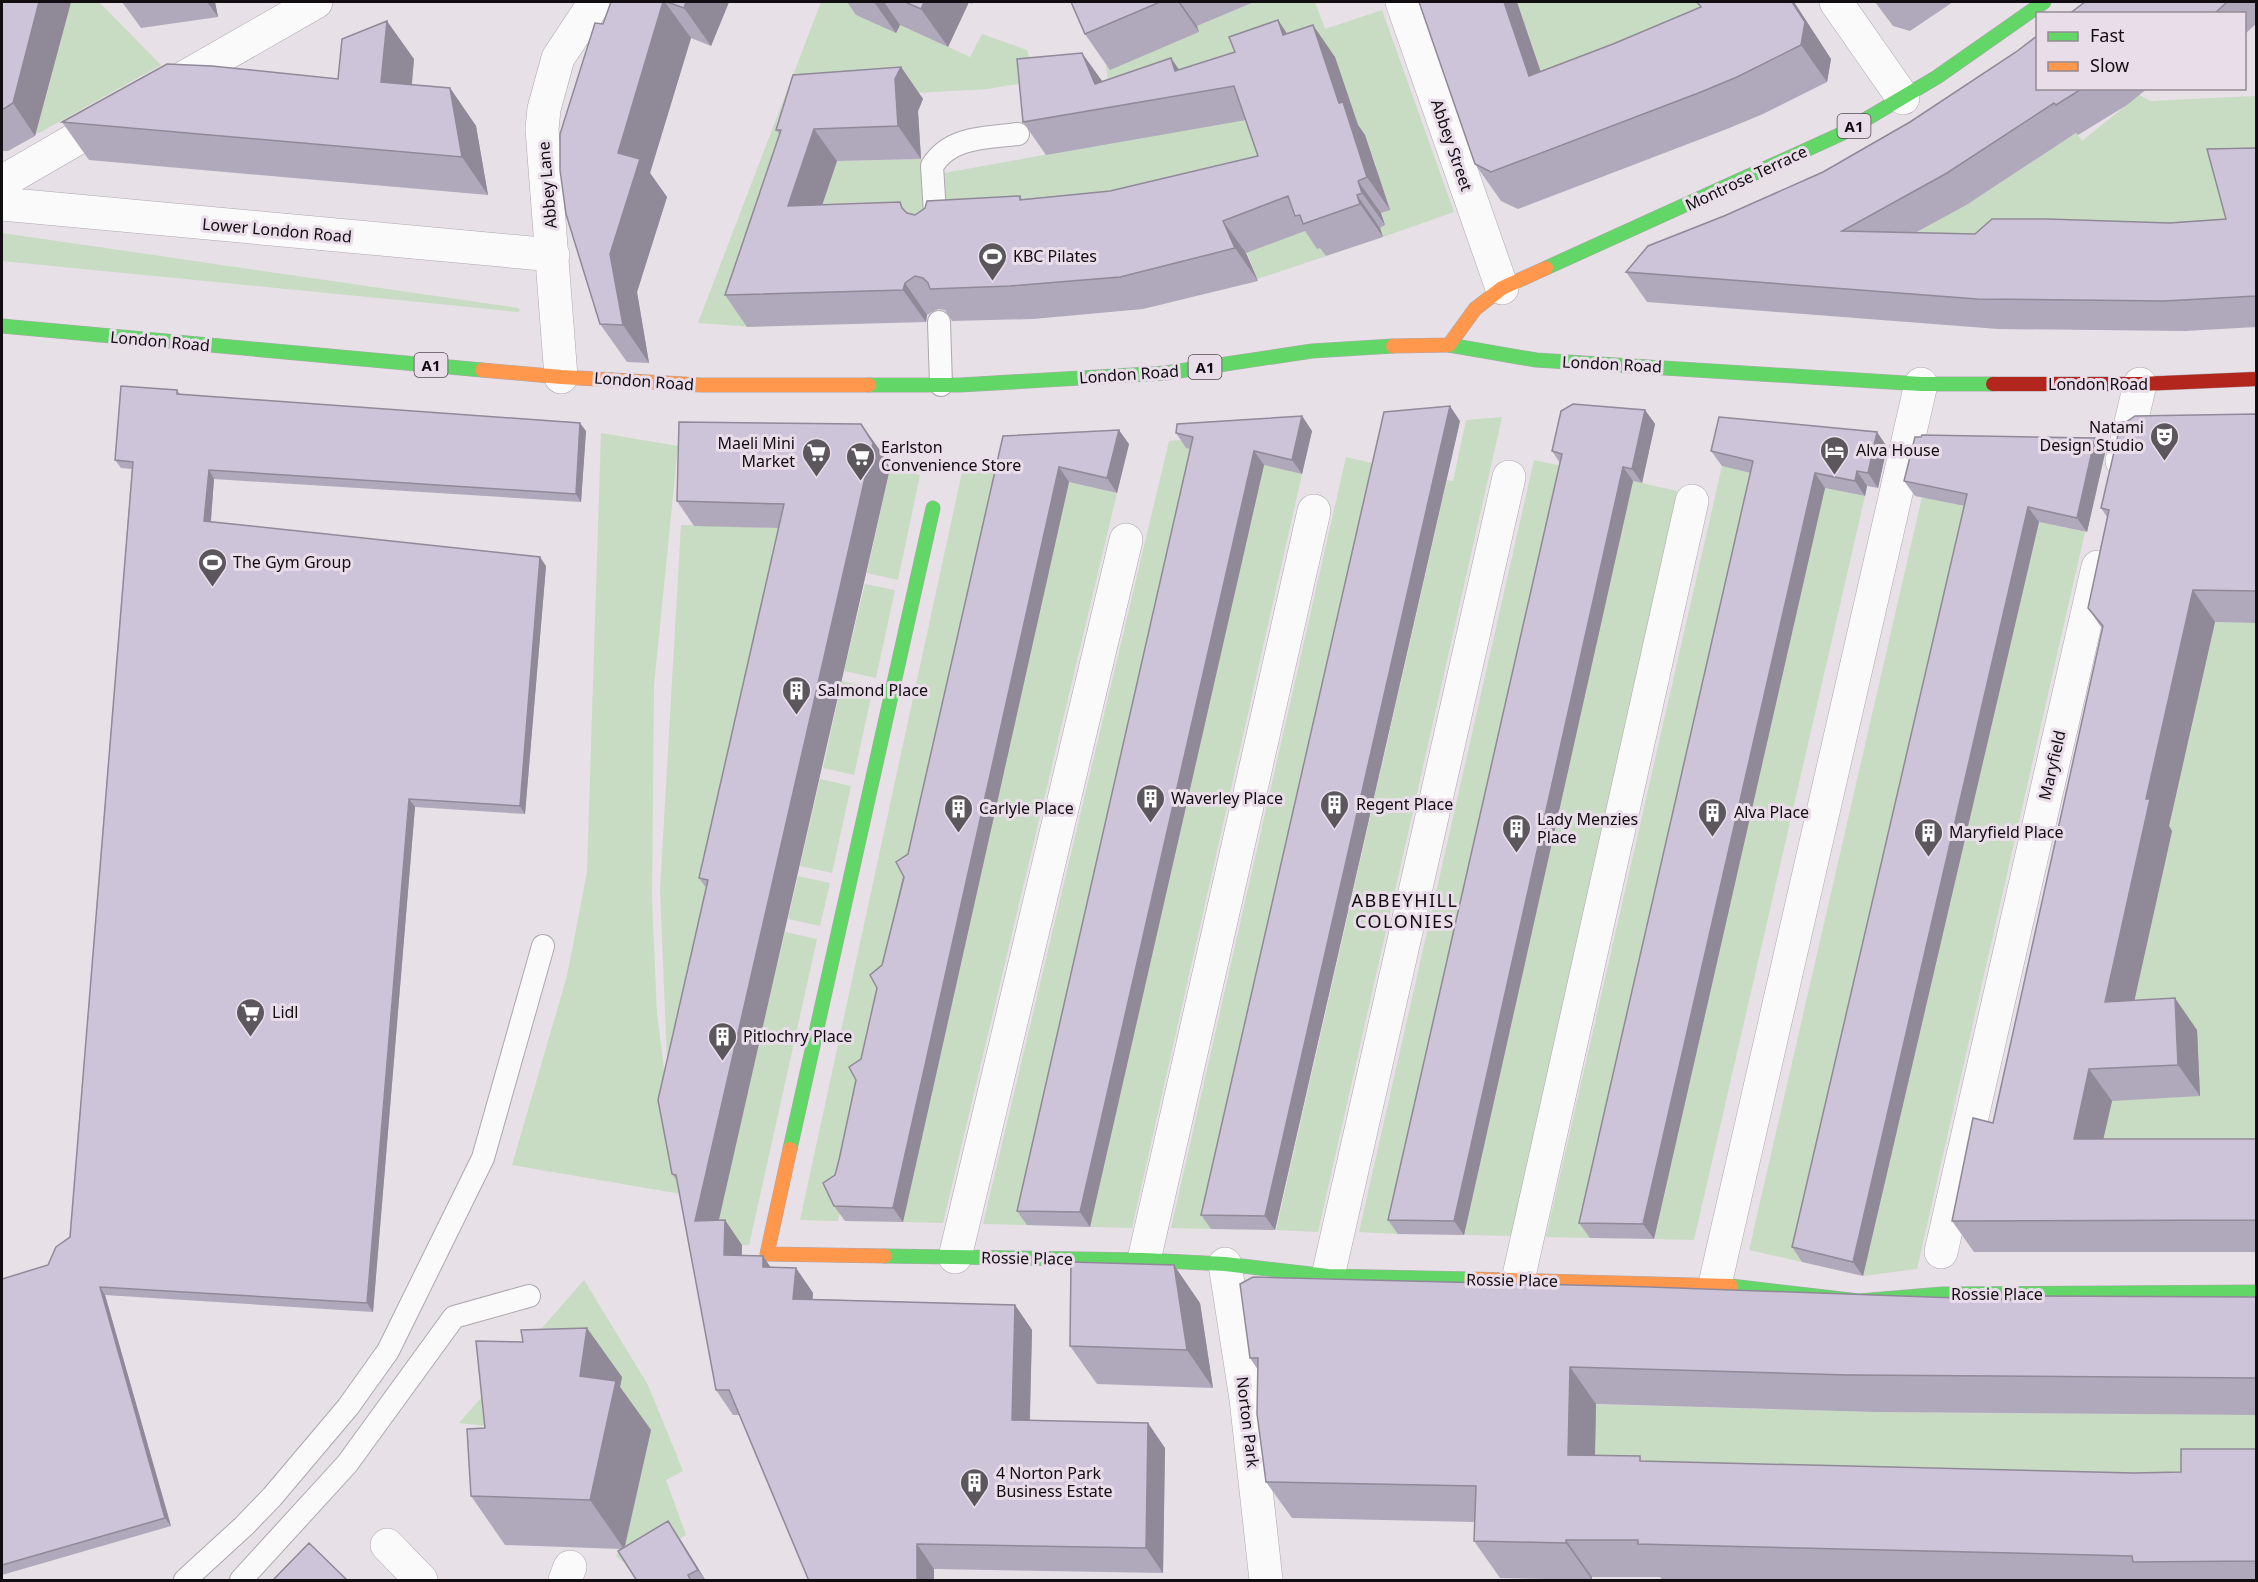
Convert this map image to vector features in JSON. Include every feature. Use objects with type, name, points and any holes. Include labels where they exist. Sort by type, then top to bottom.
[{"type":"main road","name":"Montrose Terrace","points":[[1449,345],[1475,309],[1502,288],[1831,138],[1903,98],[2044,2]]},
{"type":"main road","name":"London Road","points":[[2,326],[561,376],[701,385],[941,385],[1166,373],[1312,351],[1405,345],[1449,345],[1536,360],[1921,384],[2139,384],[2256,380]]},
{"type":"main road","name":"Rossie Place","points":[[933,508],[767,1254],[1144,1260],[1225,1264],[1328,1276],[1715,1284],[1859,1301],[1942,1294],[2256,1292]]},
{"type":"street","name":"Abbey Street","points":[[1402,2],[1502,288]]},
{"type":"street","points":[[1836,2],[1903,98]]},
{"type":"street","name":"Abbey Lane","points":[[561,376],[542,129],[544,109],[558,58],[590,3]]},
{"type":"street","points":[[2,182],[299,6]]},
{"type":"street","name":"Lower London Road","points":[[2,204],[553,255]]},
{"type":"street","points":[[1715,1284],[1921,384]]},
{"type":"street","points":[[2116,485],[2139,384]]},
{"type":"street","points":[[1328,1276],[1509,477]]},
{"type":"street","points":[[1518,1280],[1692,501]]},
{"type":"street","points":[[1144,1260],[1314,511]]},
{"type":"street","points":[[955,1257],[1126,540]]},
{"type":"street","name":"Maryfield","points":[[1941,1252],[2104,542]]},
{"type":"street","name":"Norton Park","points":[[1225,1264],[1246,1399],[1266,1581]]},
{"type":"street","points":[[387,1545],[421,1581]]},
{"type":"lane","points":[[936,234],[932,166],[944,150],[966,141],[1018,134]]},
{"type":"lane","points":[[939,322],[941,385]]},
{"type":"lane","points":[[185,1581],[272,1497],[348,1407],[388,1351],[483,1158],[543,946]]},
{"type":"lane","points":[[241,1581],[347,1464],[454,1317],[529,1296]]},
{"type":"green space","points":[[71,2],[99,2],[161,65],[36,133]]},
{"type":"green space","points":[[821,2],[862,2],[856,15],[896,33],[900,25],[970,57],[982,34],[1027,50],[1037,81],[987,89],[916,93],[800,162],[924,159],[926,234],[753,327],[698,323]]},
{"type":"green space","points":[[1254,2],[1315,2],[1325,29],[1382,10],[1454,212],[1383,237],[1380,228],[1385,225],[1372,168],[1376,166],[1365,135],[1361,137],[1335,57],[1296,233],[1310,228],[1323,247],[1326,256],[1257,279],[1228,201],[946,234],[944,173],[1116,142],[1105,58],[1182,39],[1199,32],[1197,26]]},
{"type":"green space","points":[[1517,2],[1697,2],[1721,36],[1553,105]]},
{"type":"green space","points":[[2139,95],[2151,101],[2256,96],[2256,179],[2247,250],[1887,249],[1979,197],[2076,133],[2082,141]]},
{"type":"green space","points":[[2,233],[520,310],[519,312],[2,261]]},
{"type":"green space","points":[[1502,417],[1318,1232],[1276,1230],[1447,480],[1453,481],[1466,420]]},
{"type":"green space","points":[[601,433],[678,446],[654,685],[652,899],[657,1014],[669,1107],[660,890],[681,525],[778,528],[791,511],[721,1206],[785,932],[817,939],[749,1245],[694,1246],[681,1194],[512,1165],[567,976],[587,872]]},
{"type":"green space","points":[[1207,438],[1027,1225],[983,1224],[1169,441]]},
{"type":"green space","points":[[1346,457],[1385,466],[1211,1229],[1171,1228]]},
{"type":"green space","points":[[1534,460],[1571,468],[1398,1234],[1359,1232]]},
{"type":"green space","points":[[964,463],[1008,473],[838,1221],[800,1220]]},
{"type":"green space","points":[[1264,465],[1302,474],[1132,1228],[1090,1227]]},
{"type":"green space","points":[[1722,466],[1763,475],[1590,1238],[1546,1237]]},
{"type":"green space","points":[[890,468],[920,475],[898,580],[867,573]]},
{"type":"green space","points":[[1633,481],[1677,491],[1511,1236],[1464,1235]]},
{"type":"green space","points":[[1069,482],[1117,493],[943,1223],[903,1222]]},
{"type":"green space","points":[[1825,488],[1865,496],[1694,1240],[1654,1239]]},
{"type":"green space","points":[[1922,497],[1978,509],[1802,1262],[1749,1250]]},
{"type":"green space","points":[[2039,522],[2085,532],[1917,1269],[1863,1276]]},
{"type":"green space","points":[[865,584],[895,590],[876,678],[844,671]]},
{"type":"green space","points":[[2215,622],[2256,623],[2256,1171],[2002,1122],[2108,1118],[2172,831],[2168,831]]},
{"type":"green space","points":[[842,681],[873,688],[854,775],[823,768]]},
{"type":"green space","points":[[820,779],[851,786],[832,873],[800,866]]},
{"type":"green space","points":[[798,876],[830,883],[820,926],[788,919]]},
{"type":"green space","points":[[584,1280],[648,1385],[683,1471],[666,1480],[686,1535],[631,1569],[616,1556],[628,1534],[614,1425],[621,1377],[514,1429],[459,1423]]},
{"type":"green space","points":[[1584,1404],[1874,1412],[2256,1415],[2256,1486],[1594,1492],[1595,1452]]},
{"type":"building","points":[[2,2],[39,2],[13,103],[2,110]]},
{"type":"building","points":[[611,2],[663,2],[618,153],[640,159],[610,254],[623,325],[600,324],[566,214],[560,170],[560,134],[595,23],[603,24]]},
{"type":"building","points":[[667,2],[686,2],[684,8]]},
{"type":"building","points":[[905,2],[924,2],[921,9]]},
{"type":"building","points":[[1071,2],[1160,2],[1085,34]]},
{"type":"building","points":[[1419,2],[1504,2],[1529,76],[1701,7],[1697,2],[1792,2],[1805,22],[1801,45],[1737,77],[1491,172],[1475,164]]},
{"type":"building","points":[[2085,2],[2227,2],[2216,12],[2072,12]]},
{"type":"building","points":[[1278,20],[1283,35],[1313,25],[1339,103],[1343,102],[1367,177],[1358,181],[1362,193],[1357,195],[1360,204],[1303,224],[1300,215],[1295,216],[1288,196],[1223,221],[1235,248],[1120,277],[1010,286],[930,289],[923,278],[915,276],[905,283],[903,290],[725,295],[781,130],[776,130],[793,75],[901,67],[895,79],[898,126],[814,129],[788,206],[900,202],[907,213],[915,215],[925,208],[927,201],[1020,196],[1020,200],[1110,191],[1258,156],[1234,86],[1023,122],[1017,59],[1082,53],[1095,84],[1171,58],[1175,71],[1235,52],[1229,37]]},
{"type":"building","points":[[387,21],[381,82],[450,88],[462,157],[62,122],[167,64],[212,66],[338,79],[342,39]]},
{"type":"building","points":[[2036,37],[2036,90],[2080,90],[2056,105],[2054,103],[1947,173],[1842,231],[1975,234],[1992,219],[2170,223],[2226,219],[2207,149],[2256,148],[2256,296],[2164,301],[1977,299],[1626,272],[1648,246],[1724,216],[1823,172],[1910,122]]},
{"type":"building","points":[[121,386],[177,390],[177,394],[580,423],[576,494],[209,470],[204,521],[540,557],[520,806],[409,799],[367,1303],[100,1287],[165,1518],[2,1565],[2,1279],[48,1265],[56,1247],[70,1237],[133,462],[115,460]]},
{"type":"building","name":"Lady Menzies Place","points":[[1573,404],[1645,410],[1632,469],[1623,467],[1454,1221],[1388,1220],[1562,454],[1552,451],[1561,411]]},
{"type":"building","name":"Regent Place","points":[[1450,406],[1265,1216],[1201,1215],[1384,412]]},
{"type":"building","points":[[2256,414],[2256,591],[2193,590],[2146,799],[2150,799],[2105,1002],[2175,998],[2178,1065],[2089,1069],[2074,1139],[2256,1139],[2256,1220],[1952,1221],[1973,1118],[1993,1123],[2103,626],[2088,608],[2109,510],[2101,508],[2121,422],[2126,422],[2135,416]]},
{"type":"building","name":"Waverley Place","points":[[1302,416],[1292,460],[1254,451],[1080,1212],[1017,1211],[1193,437],[1176,433],[1177,424]]},
{"type":"building","name":"Alva Place","points":[[1719,417],[1877,432],[1868,473],[1857,471],[1855,481],[1815,473],[1643,1224],[1579,1223],[1753,461],[1711,451]]},
{"type":"building","points":[[679,422],[861,424],[873,443],[695,1221],[725,1220],[724,1255],[763,1256],[763,1267],[796,1268],[793,1299],[1015,1305],[1012,1420],[1148,1423],[1146,1548],[917,1544],[917,1581],[809,1581],[729,1390],[716,1390],[676,1175],[672,1174],[658,1100],[708,880],[699,878],[784,504],[677,501]]},
{"type":"building","name":"Carlyle Place","points":[[1119,430],[1107,478],[1059,467],[893,1208],[834,1206],[823,1183],[835,1175],[839,1160],[856,1080],[849,1067],[861,1059],[877,988],[870,975],[882,965],[904,877],[896,862],[908,854],[1003,436]]},
{"type":"building","name":"Maryfield Place","points":[[1922,435],[2095,438],[2077,518],[2028,507],[1853,1262],[1792,1247],[1967,494],[1904,481],[1915,437]]},
{"type":"building","points":[[1071,1262],[1174,1265],[1187,1350],[1070,1346]]},
{"type":"building","points":[[1253,1277],[1650,1287],[2011,1300],[2011,1296],[2256,1297],[2256,1378],[1848,1375],[1570,1367],[1568,1455],[1640,1456],[1640,1461],[2134,1473],[2181,1472],[2181,1449],[2256,1449],[2256,1561],[2133,1562],[2132,1556],[1638,1544],[1638,1540],[1566,1540],[1566,1543],[1474,1541],[1476,1486],[1266,1482],[1257,1414],[1258,1358],[1250,1358],[1240,1284]]},
{"type":"building","points":[[587,1328],[580,1376],[616,1381],[590,1500],[471,1496],[467,1429],[485,1428],[476,1341],[523,1342],[521,1330]]},
{"type":"building","points":[[668,1521],[698,1570],[688,1575],[691,1581],[637,1581],[618,1551]]},
{"type":"building","points":[[309,1543],[348,1581],[274,1581]]},
{"type":"traffic: fast","points":[[1546,268],[1841,134],[1937,77],[2044,2]]},
{"type":"traffic: fast","points":[[2,326],[482,370]]},
{"type":"traffic: fast","points":[[1449,345],[1536,360],[1921,384],[1993,384]]},
{"type":"traffic: fast","points":[[869,385],[960,385],[1166,373],[1312,351],[1393,346]]},
{"type":"traffic: fast","points":[[790,1149],[933,508]]},
{"type":"traffic: fast","points":[[885,1256],[1144,1260],[1225,1264],[1328,1276],[1471,1279]]},
{"type":"traffic: fast","points":[[1731,1286],[1859,1301],[1942,1294],[2256,1292]]},
{"type":"traffic: slow","points":[[1393,346],[1449,345],[1475,309],[1502,288],[1546,268]]},
{"type":"traffic: slow","points":[[482,370],[701,385],[869,385]]},
{"type":"traffic: slow","points":[[790,1149],[767,1254],[885,1256]]},
{"type":"traffic: slow","points":[[1471,1279],[1731,1286]]},
{"type":"traffic: jam","points":[[1993,384],[2140,384],[2256,379]]},
{"type":"place","name":"KBC Pilates","points":[[992,282]]},
{"type":"place","name":"Natami Design Studio","points":[[2165,462]]},
{"type":"place","name":"Alva House","points":[[1835,476]]},
{"type":"place","name":"Maeli Mini Market","points":[[816,478]]},
{"type":"place","name":"Earlston Convenience Store","points":[[860,482]]},
{"type":"place","name":"The Gym Group","points":[[212,588]]},
{"type":"place","name":"Salmond Place","points":[[797,716]]},
{"type":"place","name":"Waverley Place","points":[[1150,824]]},
{"type":"place","name":"Regent Place","points":[[1335,830]]},
{"type":"place","name":"Carlyle Place","points":[[958,834]]},
{"type":"place","name":"Alva Place","points":[[1713,838]]},
{"type":"place","name":"Lady Menzies Place","points":[[1516,854]]},
{"type":"place","name":"Maryfield Place","points":[[1928,858]]},
{"type":"place","name":"Lidl","points":[[251,1038]]},
{"type":"place","name":"Pitlochry Place","points":[[722,1062]]},
{"type":"place","name":"4 Norton Park Business Estate","points":[[975,1508]]},
{"type":"district","name":"ABBEYHILL COLONIES","points":[[1405,910]]}]
